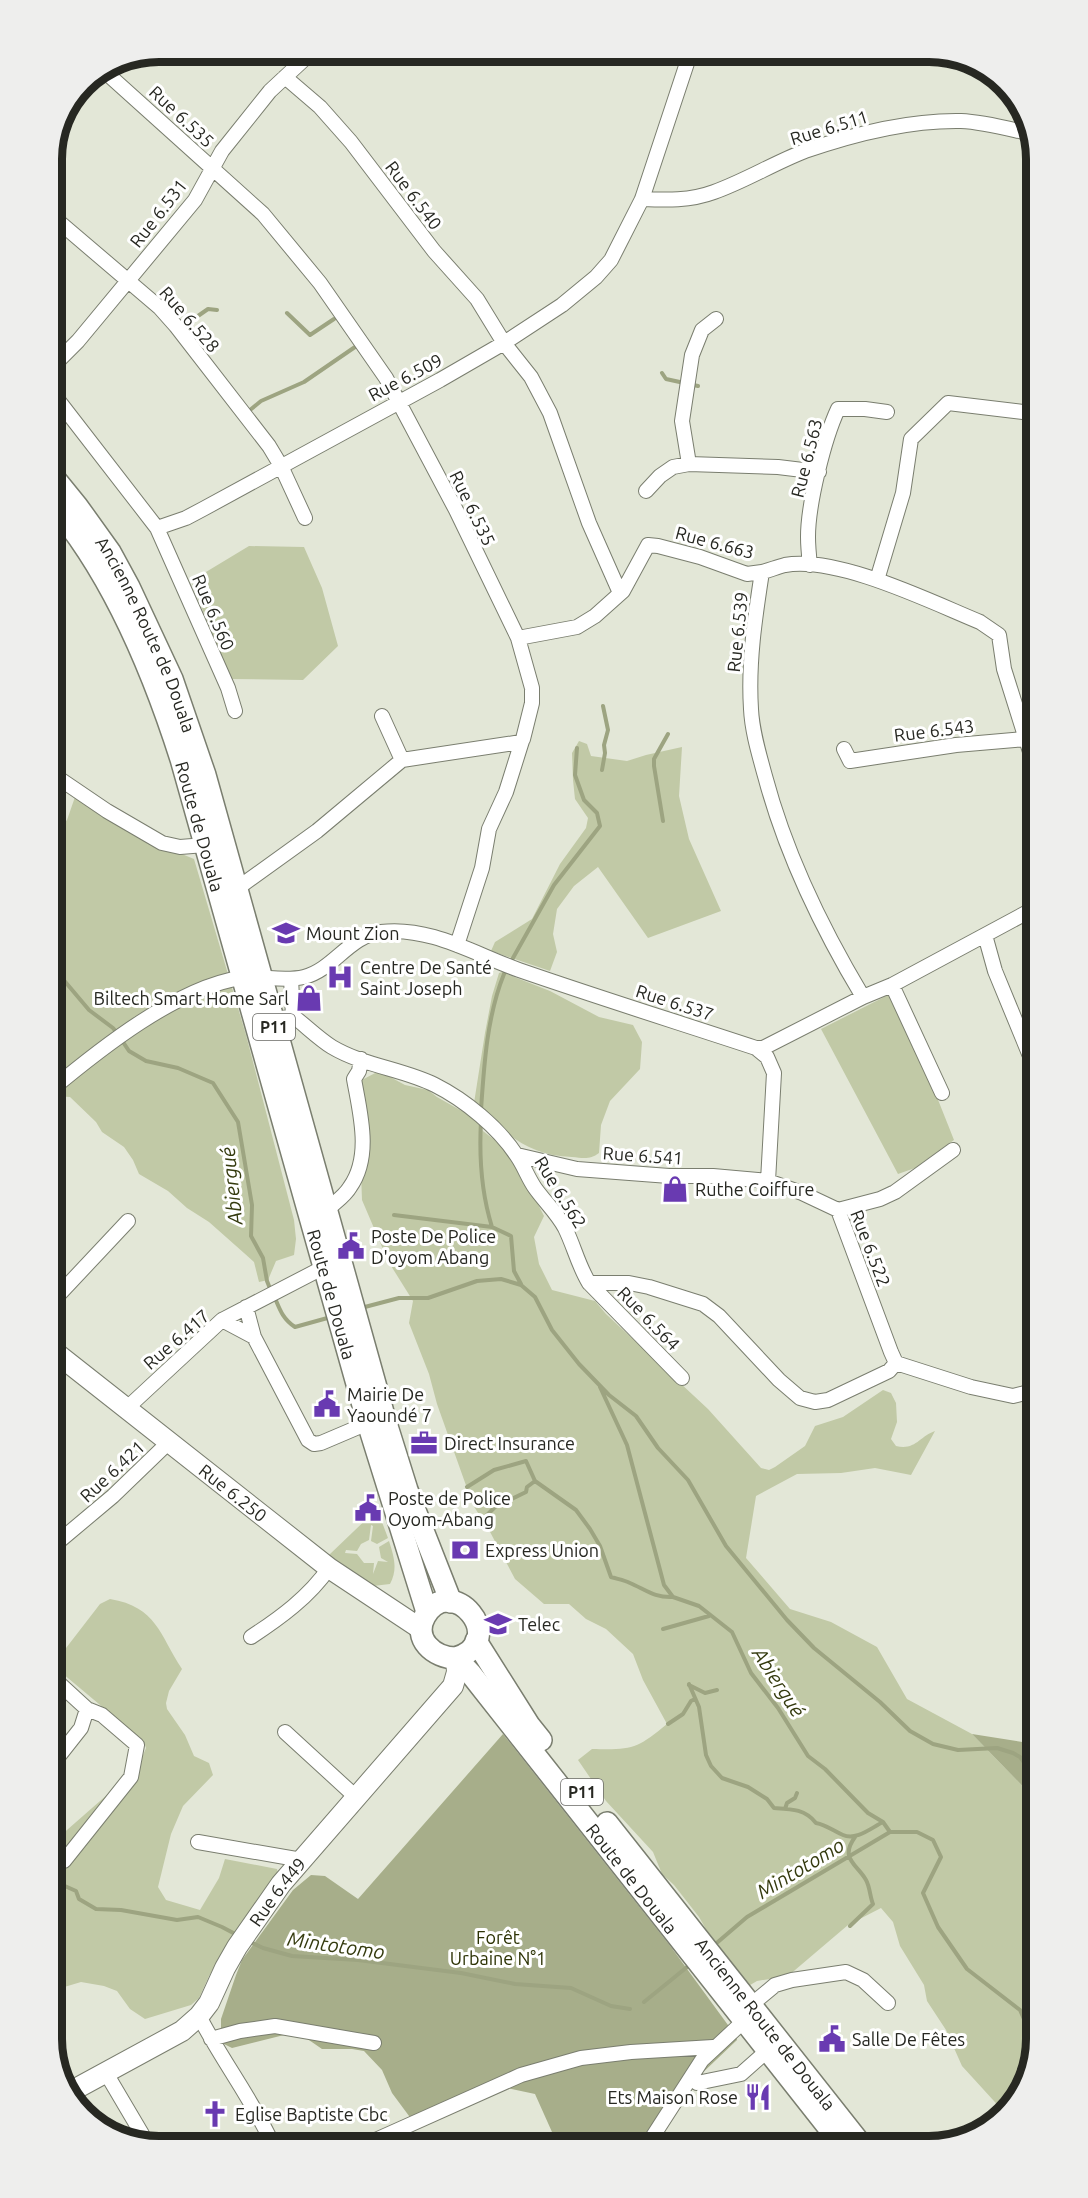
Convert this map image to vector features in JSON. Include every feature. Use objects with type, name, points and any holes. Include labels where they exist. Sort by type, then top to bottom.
[{"type":"main road","name":"Ancienne Route de Douala","points":[[62,488],[110,552],[172,679],[204,775],[235,890],[252,977],[282,1018],[327,1209],[332,1263],[407,1490],[451,1602]]},
{"type":"main road","name":"Route de Douala","points":[[62,516],[92,557],[112,590],[146,666],[173,733],[205,845],[252,977],[332,1263],[368,1423],[424,1621],[424,1642],[432,1652],[444,1658],[456,1658],[702,1955]]},
{"type":"main road","points":[[424,1621],[434,1606],[451,1602],[459,1603],[471,1612],[478,1626],[476,1641],[471,1650],[456,1658]]},
{"type":"main road","name":"Ancienne Route de Douala","points":[[476,1641],[529,1725],[702,1955],[747,2013],[853,2136]]},
{"type":"main road","name":"P11","points":[[747,2013],[768,2051],[835,2136]]},
{"type":"street","name":"Rue 6.531","points":[[62,357],[78,341],[195,200],[234,136],[270,91],[301,62]]},
{"type":"street","name":"Rue 6.509","points":[[157,528],[186,518],[431,385],[504,343],[562,305],[596,277],[611,260],[642,199],[687,62]]},
{"type":"street","name":"Rue 6.535","points":[[109,75],[263,214],[299,257],[374,360],[456,510],[518,638],[532,688],[532,703],[507,792],[489,829],[482,868],[457,945]]},
{"type":"street","name":"Rue 6.540","points":[[285,77],[320,108],[351,142],[434,251],[477,299],[504,343],[531,378],[550,413],[589,524],[620,593]]},
{"type":"street","name":"Rue 6.511","points":[[642,199],[693,198],[714,192],[804,152],[851,136],[904,126],[961,121],[1023,132]]},
{"type":"street","name":"Rue 6.528","points":[[62,224],[160,308],[176,326],[247,416],[281,466],[305,518]]},
{"type":"street","points":[[689,464],[682,421],[692,355],[702,330],[716,319]]},
{"type":"street","points":[[876,580],[903,493],[911,439],[948,403],[1023,412]]},
{"type":"street","points":[[62,405],[157,528]]},
{"type":"street","name":"Rue 6.563","points":[[810,565],[808,536],[819,472],[831,425],[838,409],[887,412]]},
{"type":"street","points":[[646,491],[660,476],[673,467],[689,464],[778,467],[819,472]]},
{"type":"street","name":"Rue 6.560","points":[[157,528],[228,688],[235,711]]},
{"type":"street","name":"Rue 6.663","points":[[518,638],[577,627],[595,616],[631,580],[648,546],[652,544],[700,557],[747,574],[762,572]]},
{"type":"street","name":"Rue 6.539","points":[[863,997],[831,944],[789,852],[776,819],[758,750],[751,711],[750,675],[762,572],[785,565],[810,565],[862,575],[980,622],[999,635],[1004,669],[1026,726]]},
{"type":"street","points":[[382,716],[402,760]]},
{"type":"street","name":"Rue 6.543","points":[[844,749],[850,761],[956,745],[1026,739]]},
{"type":"street","points":[[235,890],[317,831],[402,760],[491,748],[522,741]]},
{"type":"street","points":[[62,780],[162,843],[180,847],[205,845]]},
{"type":"street","points":[[756,1048],[768,1046],[891,985],[1026,913]]},
{"type":"street","name":"Rue 6.537","points":[[62,1081],[136,1026],[211,985],[252,977],[291,979],[305,977],[321,970],[363,938],[377,932],[400,930],[420,933],[457,945],[519,970],[756,1048]]},
{"type":"street","points":[[985,935],[995,971],[1026,1047]]},
{"type":"street","points":[[282,1018],[291,979]]},
{"type":"street","points":[[891,985],[942,1093]]},
{"type":"street","name":"Rue 6.562","points":[[282,1018],[332,1047],[436,1085],[484,1119],[517,1155],[535,1188],[556,1213],[566,1230],[581,1270],[589,1282]]},
{"type":"street","points":[[756,1048],[767,1057],[774,1073],[768,1181]]},
{"type":"street","points":[[327,1209],[350,1188],[360,1168],[363,1138],[354,1078],[359,1071],[361,1059]]},
{"type":"street","points":[[838,1210],[880,1199],[895,1192],[953,1150]]},
{"type":"street","name":"Rue 6.541","points":[[517,1155],[577,1169],[768,1181]]},
{"type":"street","name":"Rue 6.522","points":[[768,1181],[802,1193],[838,1210],[896,1363]]},
{"type":"street","points":[[62,1291],[128,1221]]},
{"type":"street","points":[[222,1320],[332,1263]]},
{"type":"street","points":[[589,1282],[629,1283],[703,1304],[719,1316],[779,1380],[800,1398],[815,1402],[828,1400],[889,1371],[896,1363],[971,1388],[1013,1396],[1026,1393]]},
{"type":"street","name":"Rue 6.564","points":[[589,1282],[682,1378]]},
{"type":"street","points":[[250,1305],[254,1337],[308,1440],[314,1444],[321,1443],[368,1423]]},
{"type":"street","name":"Rue 6.417","points":[[126,1408],[222,1320],[254,1337]]},
{"type":"street","name":"Rue 6.250","points":[[62,1358],[329,1568],[424,1621]]},
{"type":"street","name":"Rue 6.421","points":[[62,1539],[112,1496],[169,1442]]},
{"type":"street","points":[[251,1637],[316,1587],[329,1568]]},
{"type":"street","name":"Rue 6.449","points":[[75,2089],[182,2031],[199,2016],[209,2003],[242,1939],[281,1884],[453,1686],[457,1672],[456,1658]]},
{"type":"street","points":[[62,1686],[87,1709],[102,1715],[137,1745],[131,1777],[64,1862]]},
{"type":"street","points":[[62,1752],[81,1728],[87,1709]]},
{"type":"street","points":[[285,1732],[357,1798]]},
{"type":"street","points":[[198,1842],[302,1860]]},
{"type":"street","points":[[653,2136],[702,2060],[775,1985],[792,1980],[846,1972],[863,1980],[888,2003]]},
{"type":"street","points":[[199,2016],[257,2112],[269,2136]]},
{"type":"street","points":[[211,2039],[240,2031],[275,2026],[374,2043]]},
{"type":"street","points":[[385,2136],[521,2075],[581,2058],[631,2052],[713,2047]]},
{"type":"street","points":[[697,2083],[741,2074],[768,2051]]},
{"type":"street","points":[[106,2073],[142,2134]]},
{"type":"green space","points":[[249,546],[304,547],[322,588],[338,646],[303,680],[230,679],[191,581]]},
{"type":"green space","points":[[579,741],[587,744],[591,756],[627,761],[682,747],[679,796],[689,839],[721,911],[648,938],[598,867],[574,886],[557,909],[553,934],[557,952],[550,971],[491,951],[495,942],[532,919],[560,864],[586,828],[588,818],[575,799],[573,780],[572,753]]},
{"type":"green space","points":[[75,797],[155,843],[194,859],[246,1035],[294,1220],[296,1239],[294,1255],[276,1261],[268,1280],[259,1282],[254,1262],[209,1222],[187,1208],[168,1191],[139,1174],[124,1147],[102,1132],[96,1122],[70,1097],[62,1096],[62,825],[67,820]]},
{"type":"green space","points":[[502,972],[550,991],[599,1017],[633,1025],[642,1042],[640,1069],[610,1101],[601,1125],[599,1153],[593,1157],[556,1156],[530,1147],[507,1133],[474,1103],[492,996],[499,973]]},
{"type":"green space","points":[[890,994],[925,1067],[954,1140],[915,1168],[898,1174],[821,1029]]},
{"type":"green space","points":[[379,1071],[405,1085],[428,1090],[467,1114],[483,1131],[505,1148],[515,1159],[544,1216],[534,1237],[539,1264],[552,1290],[595,1301],[708,1409],[761,1468],[769,1470],[775,1467],[805,1446],[815,1426],[843,1417],[883,1390],[891,1393],[896,1403],[897,1422],[891,1439],[896,1446],[913,1445],[935,1431],[911,1475],[875,1468],[841,1473],[797,1474],[756,1496],[746,1558],[790,1609],[831,1622],[877,1647],[907,1699],[972,1734],[1026,1790],[1026,2053],[1017,2083],[1000,2107],[962,2066],[946,2030],[927,2001],[924,1985],[900,1946],[893,1922],[881,1908],[848,1925],[788,1976],[757,1981],[745,1988],[730,1971],[699,1917],[674,1885],[662,1874],[653,1852],[606,1801],[578,1760],[592,1749],[625,1748],[641,1743],[667,1724],[643,1680],[633,1654],[606,1629],[586,1619],[569,1604],[544,1604],[515,1579],[473,1505],[437,1404],[429,1374],[409,1323],[413,1301],[388,1261],[362,1200],[360,1146],[368,1114],[358,1082]]},
{"type":"green space","points":[[377,1509],[388,1538],[377,1544],[371,1541],[373,1526],[371,1525],[369,1540],[361,1544],[357,1551],[346,1550],[345,1553],[357,1554],[364,1563],[374,1563],[373,1574],[378,1561],[388,1562],[381,1558],[379,1547],[389,1541],[394,1563],[392,1579],[390,1584],[373,1586],[329,1555]]},
{"type":"green space","points":[[110,1599],[138,1608],[147,1615],[162,1634],[182,1669],[169,1691],[167,1709],[185,1735],[194,1756],[209,1763],[213,1775],[183,1806],[171,1834],[158,1887],[166,1900],[200,1910],[219,1878],[225,1859],[277,1869],[278,1873],[255,1904],[209,1976],[199,1998],[191,2005],[145,2019],[130,2009],[117,1991],[104,1986],[81,1982],[62,1988],[62,1834],[124,1780],[140,1762],[146,1748],[144,1742],[133,1737],[112,1715],[62,1673],[62,1653],[100,1604]]},
{"type":"green space","name":"Forêt Urbaine N°1","points":[[503,1734],[671,1947],[737,2040],[696,2079],[656,2136],[555,2136],[535,2094],[498,2086],[412,2120],[392,2093],[382,2070],[364,2051],[322,2049],[306,2038],[288,2034],[232,2048],[224,2044],[221,2039],[221,2019],[242,1960],[293,1890],[311,1875],[325,1876],[358,1899]]},
{"type":"green space","points":[[972,1734],[1026,1743],[1026,1790]]},
{"type":"waterway","points":[[185,325],[208,309],[217,310]]},
{"type":"waterway","points":[[287,313],[310,335],[334,319]]},
{"type":"waterway","points":[[250,410],[261,401],[304,382],[355,347]]},
{"type":"waterway","points":[[662,373],[666,379],[698,386]]},
{"type":"waterway","points":[[602,770],[608,730],[603,706]]},
{"type":"waterway","points":[[663,821],[654,759],[668,734]]},
{"type":"waterway","points":[[481,1110],[490,1024],[504,974],[554,885],[600,826],[597,813],[584,800],[575,775],[577,748]]},
{"type":"waterway","name":"Abiergué","points":[[62,978],[89,1010],[117,1033]]},
{"type":"waterway","name":"Abiergué","points":[[121,1039],[129,1051],[146,1061],[178,1068],[213,1083],[238,1122],[252,1205],[251,1236],[263,1258],[271,1291]]},
{"type":"waterway","points":[[481,1121],[482,1174],[485,1201],[492,1227]]},
{"type":"waterway","name":"Abiergué","points":[[394,1215],[492,1227],[511,1236],[514,1271],[521,1284]]},
{"type":"waterway","points":[[361,1308],[399,1298],[428,1298],[477,1281],[501,1279],[521,1285],[535,1297],[552,1330],[579,1364],[609,1395],[636,1416],[658,1448],[688,1480],[726,1546],[787,1620],[814,1648],[880,1702],[910,1731],[933,1744],[958,1750],[997,1748],[1020,1757],[1026,1765]]},
{"type":"waterway","name":"Abiergué","points":[[275,1298],[280,1310],[295,1327],[331,1317]]},
{"type":"waterway","name":"Abiergué","points":[[600,1387],[627,1445],[664,1585],[673,1597],[699,1606],[732,1632],[751,1673],[778,1708],[808,1756],[825,1769],[868,1813],[883,1822],[890,1832],[917,1832],[933,1840],[941,1857],[923,1893],[938,1927],[967,1969],[1020,2010],[1026,2023]]},
{"type":"waterway","points":[[467,1487],[494,1470],[526,1461],[535,1481],[576,1510],[590,1529],[600,1546],[611,1577],[656,1595],[673,1597]]},
{"type":"waterway","points":[[483,1519],[495,1507],[526,1492],[527,1487],[535,1481]]},
{"type":"waterway","points":[[663,1629],[709,1616]]},
{"type":"waterway","points":[[689,1684],[699,1707],[706,1755],[711,1766],[722,1778],[748,1787],[767,1799],[774,1808],[802,1812],[816,1823],[848,1836],[863,1833],[883,1822]]},
{"type":"waterway","points":[[689,1685],[705,1693],[717,1690]]},
{"type":"waterway","points":[[668,1724],[683,1714],[691,1701],[695,1699]]},
{"type":"waterway","points":[[785,1809],[787,1803],[795,1798],[797,1793]]},
{"type":"waterway","name":"Mintotomo","points":[[712,1947],[747,1917],[890,1832]]},
{"type":"waterway","points":[[850,1926],[873,1904],[866,1880],[849,1856],[855,1837]]},
{"type":"waterway","name":"Mintotomo","points":[[62,1885],[76,1891],[79,1899],[96,1909],[121,1910],[177,1920],[198,1917],[239,1936]]},
{"type":"waterway","name":"Mintotomo","points":[[248,1941],[292,1956],[358,1960],[461,1973],[515,1984],[571,1988],[611,2006],[630,2009]]},
{"type":"waterway","name":"Mintotomo","points":[[644,2002],[692,1963]]},
{"type":"place","name":"Mount Zion","points":[[286,933]]},
{"type":"place","name":"Centre De Santé Saint Joseph","points":[[340,977]]},
{"type":"place","name":"Biltech Smart Home Sarl","points":[[309,998]]},
{"type":"place","name":"Ruthe Coiffure","points":[[675,1189]]},
{"type":"place","name":"Poste De Police D'oyom Abang","points":[[351,1246]]},
{"type":"place","name":"Mairie De Yaoundé 7","points":[[327,1404]]},
{"type":"place","name":"Direct Insurance","points":[[424,1443]]},
{"type":"place","name":"Poste de Police Oyom-Abang","points":[[368,1508]]},
{"type":"place","name":"Express Union","points":[[465,1550]]},
{"type":"place","name":"Telec","points":[[498,1624]]},
{"type":"place","name":"Salle De Fêtes","points":[[832,2039]]},
{"type":"place","name":"Ets Maison Rose","points":[[758,2097]]},
{"type":"place","name":"Eglise Baptiste Cbc","points":[[215,2114]]}]
